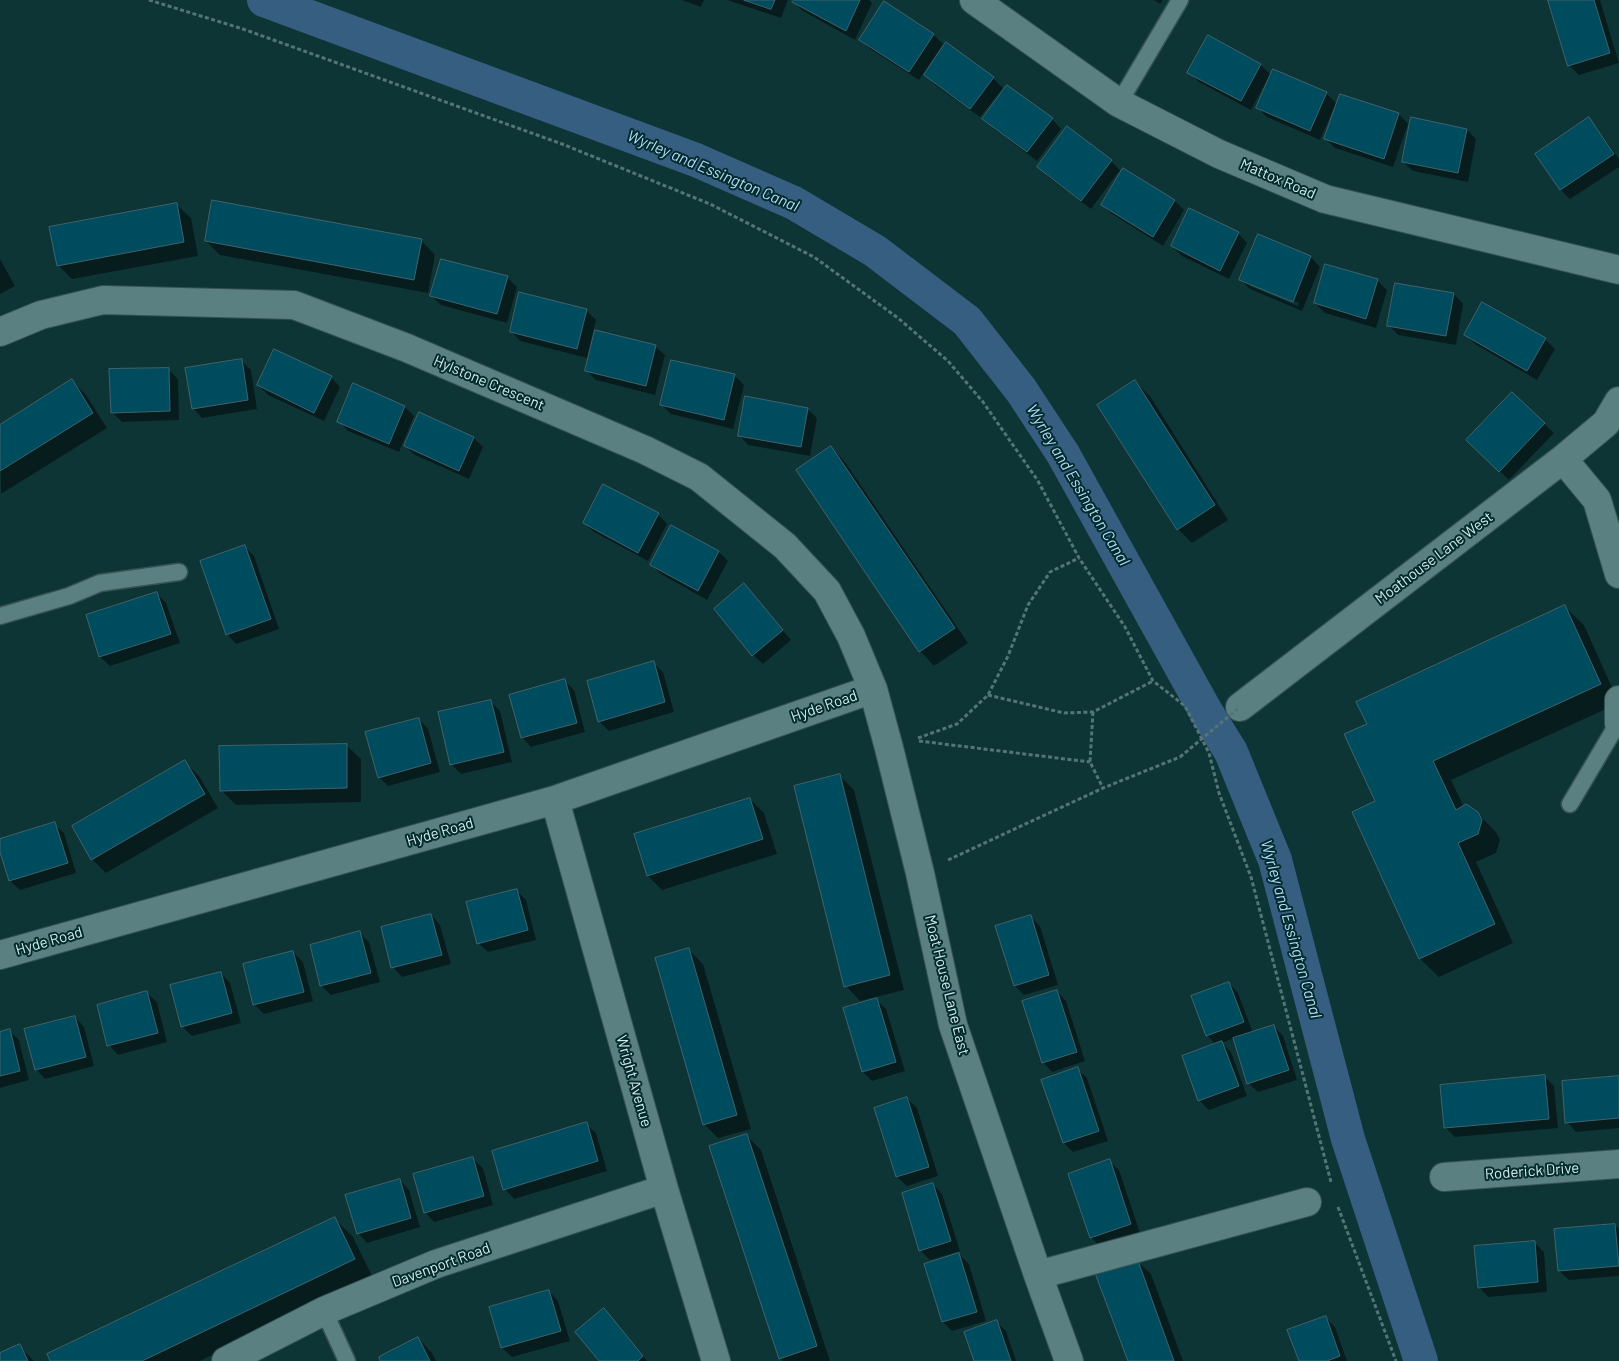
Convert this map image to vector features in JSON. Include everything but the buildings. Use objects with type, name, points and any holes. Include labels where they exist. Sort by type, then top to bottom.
[{"type":"street","name":"Mattox Road","points":[[974,0],[1119,103],[1219,154],[1326,199],[1619,270]]},
{"type":"street","name":"Hylstone Crescent","points":[[0,332],[41,315],[103,300],[294,305],[407,348],[645,450],[698,477],[785,546],[827,591],[852,636],[873,689]]},
{"type":"street","name":"Moathouse Lane West","points":[[1240,707],[1563,459],[1606,423],[1619,401]]},
{"type":"street","points":[[1563,459],[1597,500],[1619,574]]},
{"type":"street","name":"Hyde Road","points":[[0,955],[555,800],[873,689]]},
{"type":"street","name":"Moat House Lane East","points":[[873,689],[890,748],[920,873],[953,1025],[1069,1361]]},
{"type":"street","name":"Wright Avenue","points":[[555,800],[664,1189],[716,1361]]},
{"type":"street","name":"Roderick Drive","points":[[1444,1177],[1619,1164]]},
{"type":"street","name":"Davenport Road","points":[[226,1361],[324,1312],[436,1264],[664,1189]]},
{"type":"street","points":[[1038,1275],[1307,1202]]},
{"type":"lane","points":[[1119,103],[1180,0]]},
{"type":"lane","points":[[0,616],[69,596],[100,583],[180,572]]},
{"type":"lane","points":[[1570,804],[1619,715]]},
{"type":"lane","points":[[324,1312],[347,1361]]},
{"type":"path","points":[[149,0],[243,29],[562,144],[710,204],[814,257],[898,318],[948,361],[984,402],[1038,481],[1079,558],[1124,627],[1153,681],[1184,706],[1209,753],[1218,793],[1251,877],[1331,1184]]},
{"type":"path","points":[[1079,558],[1050,572],[1044,580],[1028,605],[1008,656],[988,696],[957,724],[912,740],[1090,762]]},
{"type":"path","points":[[988,696],[1064,713],[1093,712],[1153,681]]},
{"type":"path","points":[[920,873],[1103,788],[1180,757],[1240,707]]},
{"type":"path","points":[[1093,712],[1090,762],[1103,788]]},
{"type":"path","points":[[1336,1204],[1396,1361]]},
{"type":"waterway","name":"Wyrley and Essington Canal","points":[[264,0],[696,160],[794,203],[875,251],[967,321],[1021,390],[1063,454],[1205,710],[1231,752],[1275,860],[1348,1139],[1421,1361]]}]
